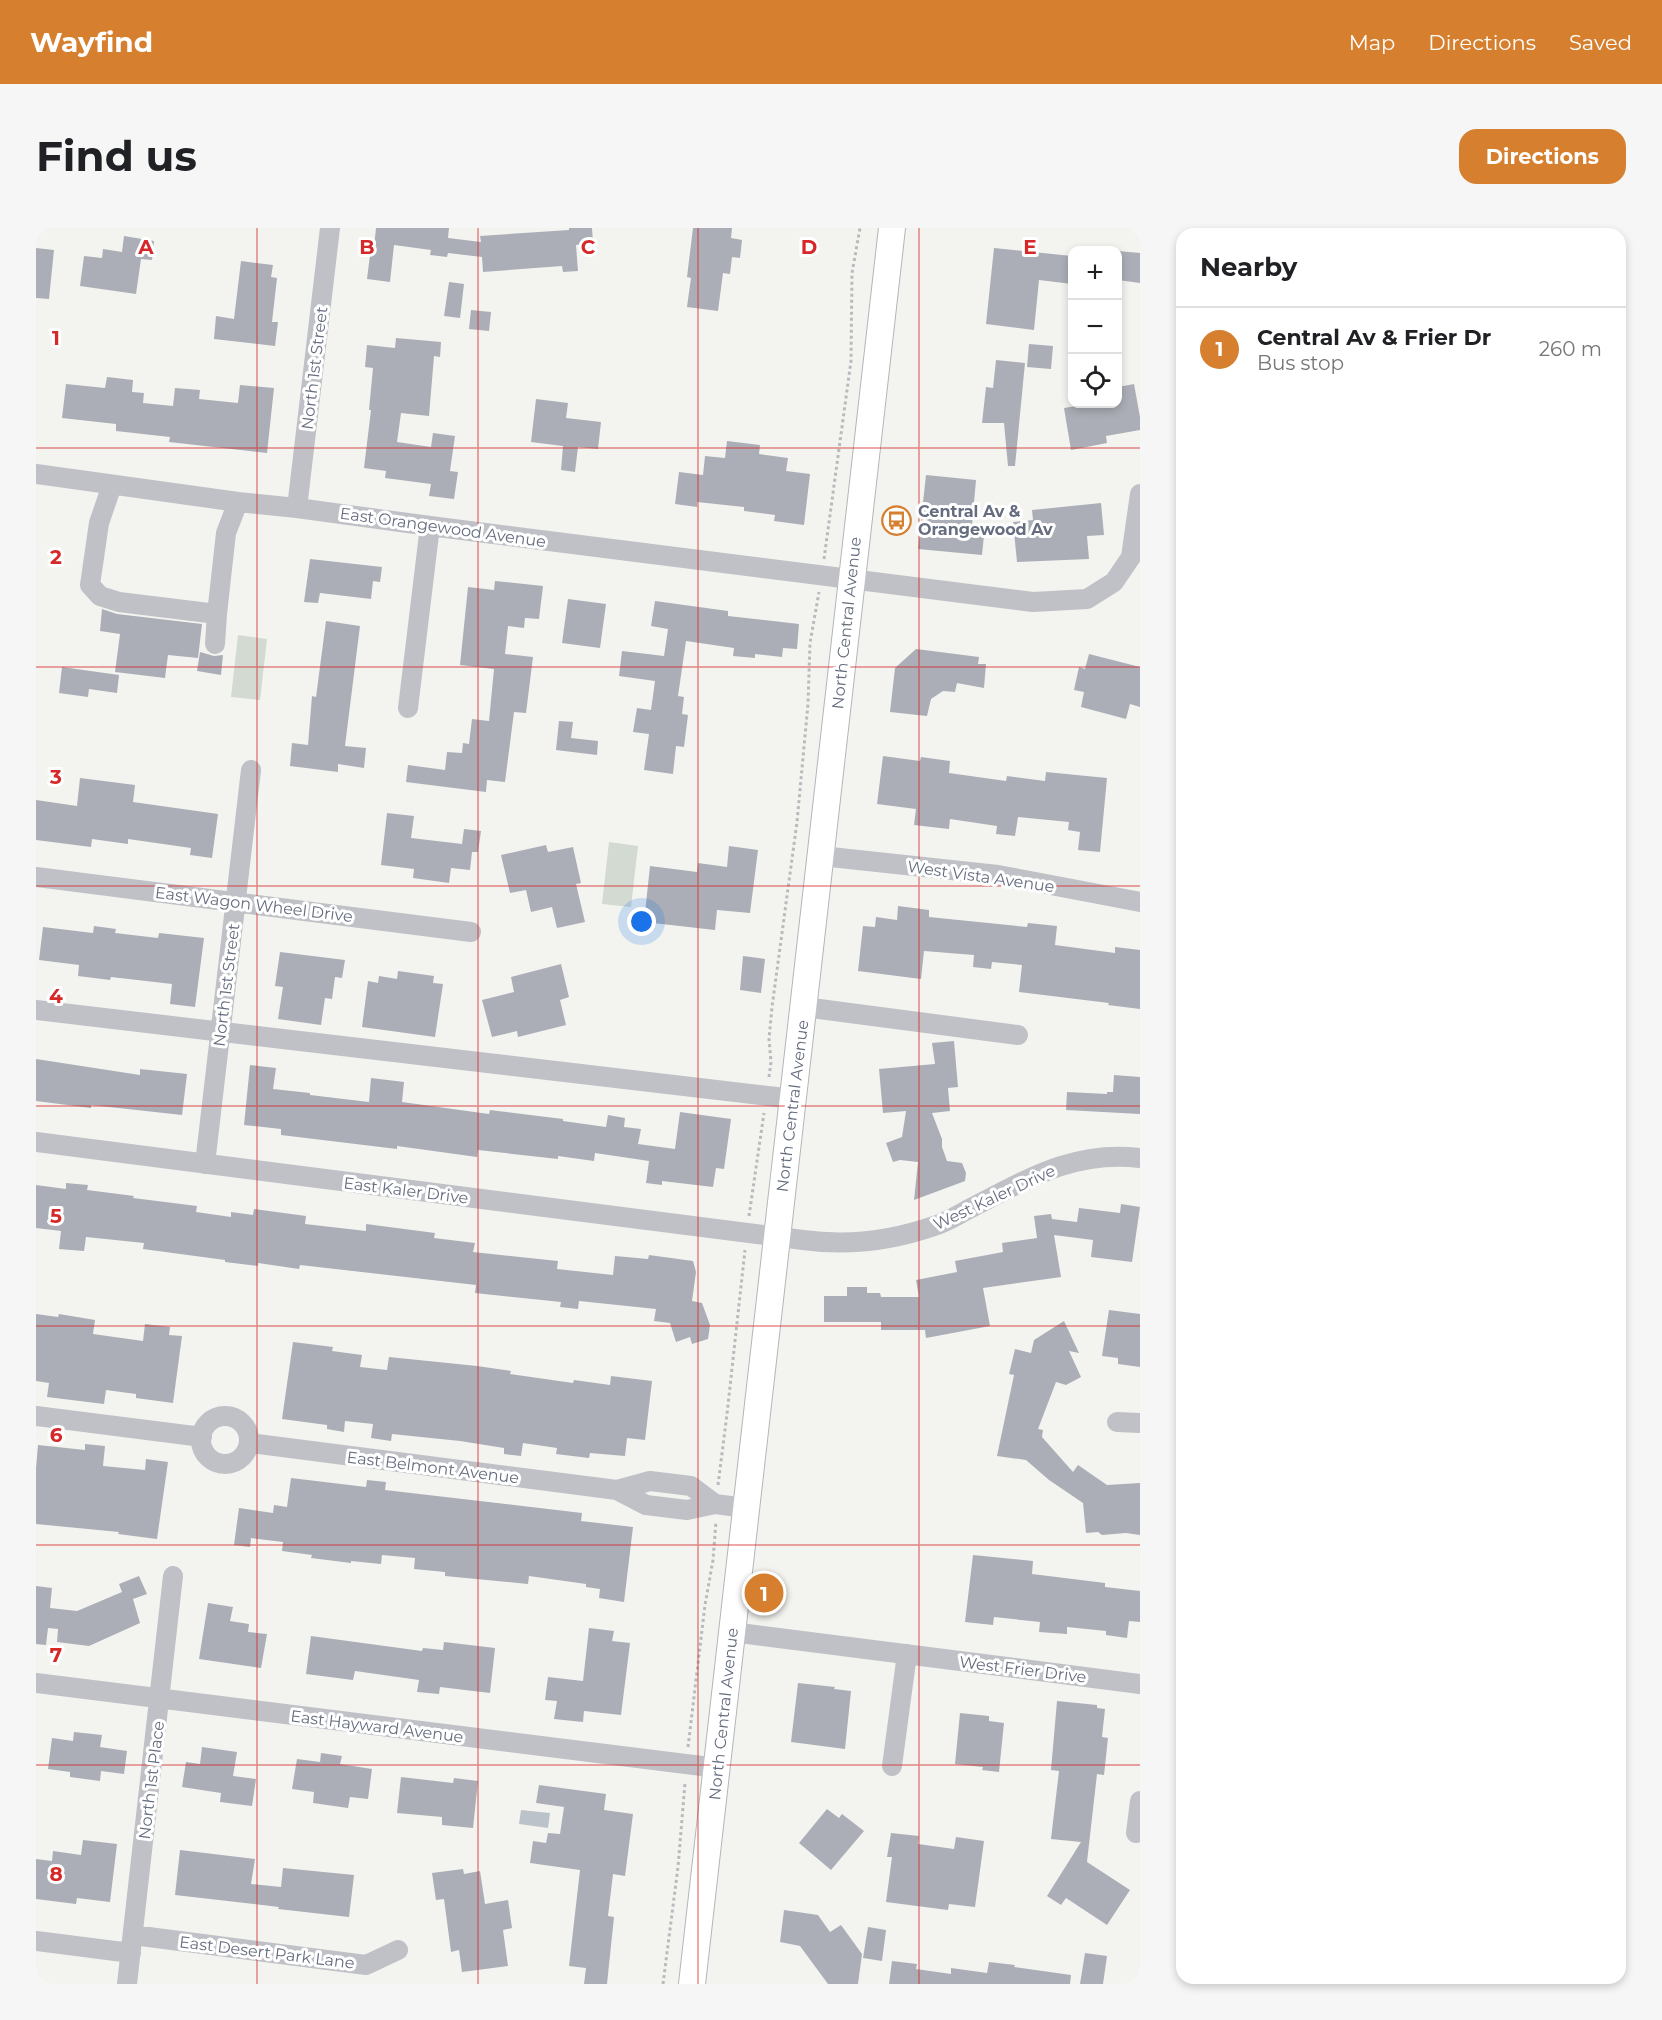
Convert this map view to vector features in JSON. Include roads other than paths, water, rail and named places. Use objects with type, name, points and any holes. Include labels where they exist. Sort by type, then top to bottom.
[{"type":"main road","name":"North Central Avenue","points":[[692,1984],[892,228]]},
{"type":"street","name":"North 1st Street","points":[[297,508],[330,228]]},
{"type":"street","name":"East Orangewood Avenue","points":[[36,474],[238,502],[1033,602],[1087,599],[1114,582],[1131,557],[1140,494]]},
{"type":"street","points":[[112,485],[99,522],[90,585],[100,596],[119,602],[217,614]]},
{"type":"street","points":[[215,644],[226,533],[238,502]]},
{"type":"street","points":[[408,708],[430,526]]},
{"type":"street","name":"North 1st Street","points":[[205,1164],[251,770]]},
{"type":"street","name":"West Vista Avenue","points":[[820,856],[998,875],[1140,902]]},
{"type":"street","name":"East Wagon Wheel Drive","points":[[36,877],[471,932]]},
{"type":"street","points":[[804,1007],[1018,1035]]},
{"type":"street","points":[[36,1010],[794,1099]]},
{"type":"street","name":"East Kaler Drive","points":[[36,1142],[777,1237]]},
{"type":"street","name":"West Kaler Drive","points":[[777,1237],[843,1244],[875,1241],[935,1226],[1042,1172],[1067,1163],[1088,1158],[1127,1156],[1140,1158]]},
{"type":"street","points":[[36,1416],[202,1437]]},
{"type":"street","points":[[225,1416],[238,1419],[243,1424],[248,1430],[250,1443],[244,1456],[233,1464],[219,1464],[207,1457],[201,1444],[202,1437],[202,1431],[211,1420],[225,1416]]},
{"type":"street","points":[[1117,1422],[1140,1423]]},
{"type":"street","name":"East Belmont Avenue","points":[[250,1443],[617,1490],[645,1505],[687,1510],[715,1504],[746,1509]]},
{"type":"street","name":"North 1st Place","points":[[127,1984],[173,1576]]},
{"type":"street","name":"West Frier Drive","points":[[732,1632],[1140,1684]]},
{"type":"street","points":[[892,1766],[907,1654]]},
{"type":"street","name":"East Hayward Avenue","points":[[36,1683],[718,1768]]},
{"type":"street","points":[[1136,1833],[1140,1801]]},
{"type":"street","name":"East Desert Park Lane","points":[[36,1941],[132,1944],[366,1965],[398,1950]]},
{"type":"place","name":"Central Av & Orangewood Av","points":[[897,520]]},
{"type":"place","name":"Central Av & Frier Dr","points":[[764,1593]]}]
